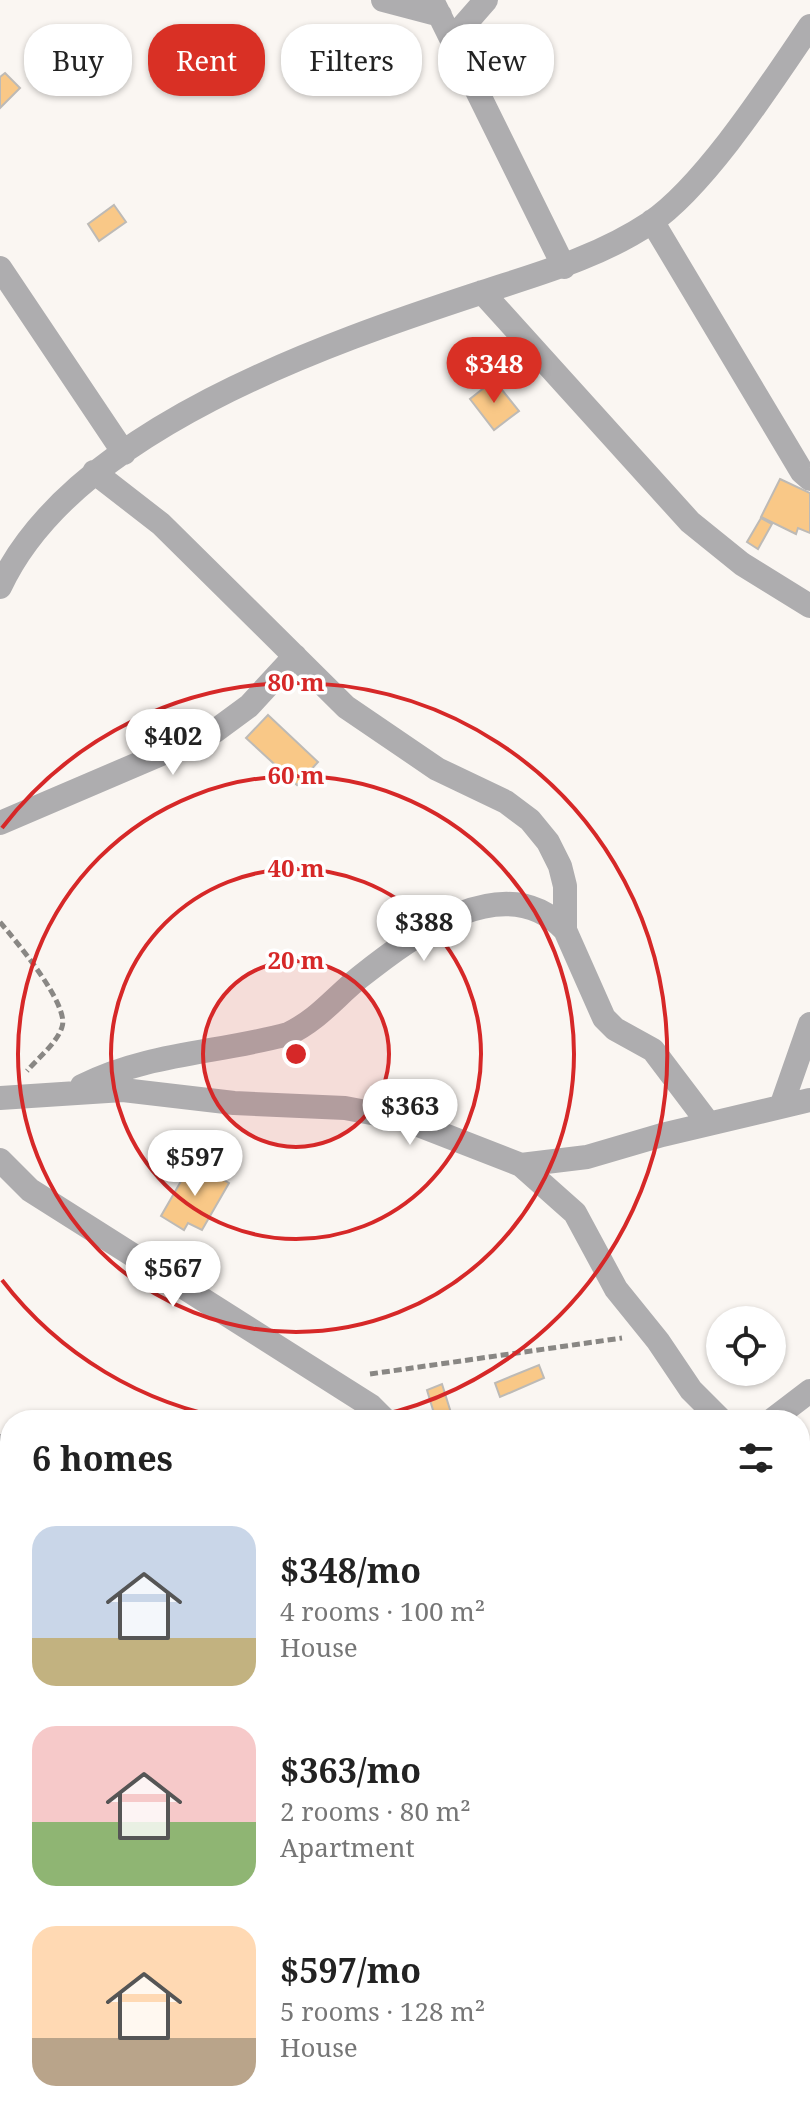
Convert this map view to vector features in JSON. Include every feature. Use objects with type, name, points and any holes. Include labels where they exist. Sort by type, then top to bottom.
[{"type":"street","points":[[383,0],[436,7]]},
{"type":"street","points":[[465,24],[486,0]]},
{"type":"street","points":[[0,587],[9,567],[52,510],[94,472],[210,400],[295,361],[482,292],[564,267],[652,221],[702,172],[810,26]]},
{"type":"street","points":[[480,96],[564,267]]},
{"type":"street","points":[[652,221],[802,472],[810,479]]},
{"type":"street","points":[[0,268],[124,453]]},
{"type":"street","points":[[482,292],[690,522],[742,564],[810,606]]},
{"type":"street","points":[[94,472],[161,524],[346,707],[437,769],[506,802],[530,820],[548,842],[560,866],[565,886],[565,930]]},
{"type":"street","points":[[0,823],[215,731],[249,706],[295,656]]},
{"type":"street","points":[[69,1093],[107,1074],[145,1062],[264,1041],[307,1026],[359,978],[436,927],[474,908],[513,903],[554,919],[565,930],[604,1018],[615,1029],[653,1050],[709,1124]]},
{"type":"street","points":[[782,1104],[810,1024]]},
{"type":"street","points":[[1,1098],[123,1090],[234,1103],[345,1108],[403,1119],[521,1165],[575,1213],[616,1289],[653,1334],[691,1390],[711,1410]]},
{"type":"street","points":[[521,1165],[587,1157],[782,1104],[810,1100]]},
{"type":"street","points":[[0,1160],[42,1199],[375,1410]]},
{"type":"street","points":[[785,1410],[810,1391]]},
{"type":"path","points":[[0,922],[35,968],[63,1018],[62,1028],[53,1041],[1,1098]]},
{"type":"path","points":[[339,1385],[375,1373],[653,1334]]},
{"type":"building","points":[[5,73],[20,88],[0,108],[0,77]]},
{"type":"building","points":[[114,205],[126,222],[99,241],[88,224]]},
{"type":"building","points":[[494,380],[519,411],[494,430],[470,399]]},
{"type":"building","points":[[780,479],[810,493],[810,533],[798,528],[796,534],[761,517]]},
{"type":"building","points":[[761,518],[772,524],[758,549],[747,542]]},
{"type":"building","points":[[268,715],[318,762],[297,785],[246,738]]},
{"type":"building","points":[[192,1162],[229,1183],[202,1230],[188,1223],[184,1230],[161,1216]]},
{"type":"building","points":[[539,1365],[544,1378],[500,1397],[495,1383]]},
{"type":"building","points":[[442,1384],[450,1410],[433,1410],[427,1390]]}]
